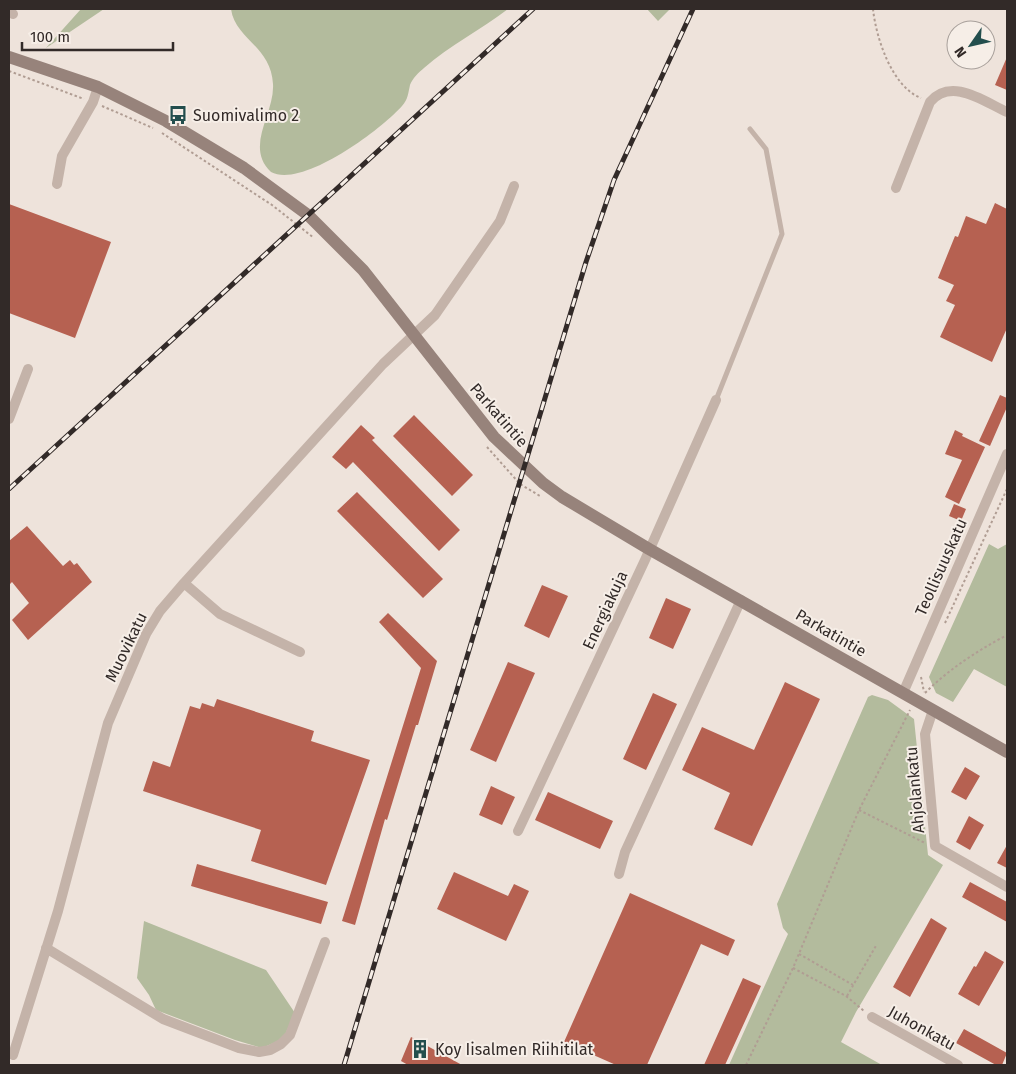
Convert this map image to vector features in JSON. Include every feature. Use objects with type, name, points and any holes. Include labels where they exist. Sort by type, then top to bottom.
[{"type":"street","name":"Parkatintie","points":[[9,57],[98,87],[166,121],[244,168],[308,215],[363,270],[478,419],[511,455],[562,497],[649,549],[903,693],[931,715],[1007,752]]},
{"type":"street","points":[[57,184],[62,156],[93,102],[98,87]]},
{"type":"street","points":[[896,188],[930,102],[937,94],[946,90],[959,90],[1007,112]]},
{"type":"street","name":"Muovikatu","points":[[11,1056],[46,948],[108,723],[146,634],[160,611],[184,584],[383,364],[446,301],[500,221],[514,186]]},
{"type":"street","points":[[9,418],[28,369]]},
{"type":"street","name":"Energiakuja","points":[[518,831],[716,400]]},
{"type":"street","name":"Teollisuuskatu","points":[[903,693],[1007,454]]},
{"type":"street","points":[[184,584],[220,614],[300,652]]},
{"type":"street","points":[[619,874],[625,852],[741,600]]},
{"type":"street","name":"Ahjolankatu","points":[[931,715],[926,734],[935,846],[1007,887]]},
{"type":"street","points":[[46,948],[163,1019],[240,1048],[259,1052],[281,1044],[290,1035],[325,942]]},
{"type":"street","name":"Juhonkatu","points":[[872,1017],[958,1065]]},
{"type":"lane","points":[[716,400],[782,234],[766,149],[750,129]]},
{"type":"path","points":[[873,9],[874,19],[889,65],[901,85],[911,94],[930,102]]},
{"type":"path","points":[[9,71],[93,102],[158,130],[272,205],[321,244]]},
{"type":"path","points":[[482,440],[520,484],[545,499]]},
{"type":"path","points":[[942,631],[1007,489]]},
{"type":"path","points":[[921,675],[921,686],[924,693],[941,677],[983,648],[1007,635]]},
{"type":"path","points":[[746,1065],[793,968],[859,810],[911,708],[931,715]]},
{"type":"path","points":[[859,810],[918,841],[935,846]]},
{"type":"path","points":[[846,996],[877,944]]},
{"type":"path","points":[[799,954],[853,985]]},
{"type":"path","points":[[793,968],[846,996],[872,1017]]},
{"type":"green space","points":[[81,9],[104,9],[46,48]]},
{"type":"green space","points":[[231,9],[508,9],[444,52],[422,70],[411,83],[407,99],[402,106],[360,141],[321,165],[302,172],[285,175],[271,172],[263,162],[260,152],[260,141],[272,95],[271,71],[260,51],[239,28]]},
{"type":"green space","points":[[647,9],[670,9],[658,21]]},
{"type":"green space","points":[[989,544],[998,549],[1007,544],[1007,687],[974,669],[953,702],[936,693],[929,677]]},
{"type":"green space","points":[[872,695],[888,700],[914,719],[928,855],[943,865],[856,1012],[841,1042],[882,1065],[729,1065],[788,934],[783,928],[777,904],[868,697]]},
{"type":"green space","points":[[144,921],[266,970],[295,1013],[283,1039],[262,1048],[235,1040],[156,1010],[149,995],[137,978]]},
{"type":"building","points":[[1007,57],[1007,90],[995,85]]},
{"type":"building","points":[[995,203],[1007,209],[1007,328],[992,362],[940,337],[955,305],[946,301],[954,285],[938,278],[955,236],[958,237],[966,216],[986,224]]},
{"type":"building","points":[[9,204],[111,242],[75,338],[9,313]]},
{"type":"building","points":[[1000,395],[1007,398],[1007,407],[990,446],[979,441]]},
{"type":"building","points":[[414,415],[473,475],[452,496],[393,436]]},
{"type":"building","points":[[361,425],[375,438],[372,440],[460,530],[439,551],[353,462],[346,469],[332,457]]},
{"type":"building","points":[[955,430],[963,434],[962,436],[985,447],[959,504],[945,497],[962,460],[945,454]]},
{"type":"building","points":[[357,492],[443,579],[423,598],[337,511]]},
{"type":"building","points":[[954,504],[966,509],[961,521],[949,516]]},
{"type":"building","points":[[27,526],[63,566],[70,560],[74,565],[77,563],[92,582],[28,640],[12,620],[29,603],[12,582],[9,585],[9,541]]},
{"type":"building","points":[[542,585],[568,596],[549,638],[524,626]]},
{"type":"building","points":[[666,598],[691,609],[673,649],[649,638]]},
{"type":"building","points":[[388,613],[437,661],[387,820],[385,819],[355,925],[342,921],[421,668],[379,622]]},
{"type":"building","points":[[508,662],[535,673],[496,762],[470,750]]},
{"type":"building","points":[[785,682],[820,699],[752,846],[714,829],[730,793],[682,770],[702,727],[754,750]]},
{"type":"building","points":[[653,693],[677,704],[646,770],[623,759]]},
{"type":"building","points":[[217,699],[314,731],[311,741],[370,760],[326,885],[251,861],[261,830],[143,791],[153,761],[170,767],[190,706],[200,709],[202,703],[214,707]]},
{"type":"building","points":[[965,767],[980,776],[966,800],[951,792]]},
{"type":"building","points":[[491,786],[515,797],[502,825],[479,815]]},
{"type":"building","points":[[548,792],[613,821],[600,849],[535,820]]},
{"type":"building","points":[[969,816],[984,825],[970,850],[956,842]]},
{"type":"building","points":[[1007,845],[1007,868],[997,863]]},
{"type":"building","points":[[197,864],[328,902],[321,924],[191,886]]},
{"type":"building","points":[[454,872],[508,896],[514,884],[529,891],[506,941],[437,909]]},
{"type":"building","points":[[970,882],[1007,902],[1007,922],[962,897]]},
{"type":"building","points":[[630,893],[735,940],[728,956],[701,944],[647,1065],[616,1065],[564,1042]]},
{"type":"building","points":[[931,918],[947,928],[910,997],[893,987]]},
{"type":"building","points":[[985,951],[1004,962],[979,1006],[958,994]]},
{"type":"building","points":[[743,978],[761,986],[725,1065],[704,1065]]},
{"type":"building","points":[[964,1029],[1007,1053],[1002,1065],[996,1065],[956,1043]]},
{"type":"building","name":"Koy Iisalmen Riihitilat","points":[[411,1037],[462,1065],[408,1065],[401,1061]]},
{"type":"railway","points":[[9,489],[533,9]]},
{"type":"railway","points":[[344,1065],[586,262],[614,180],[693,9]]},
{"type":"place","name":"Suomivalimo 2","points":[[178,115]]},
{"type":"place","name":"Koy Iisalmen Riihitilat","points":[[420,1049]]}]
